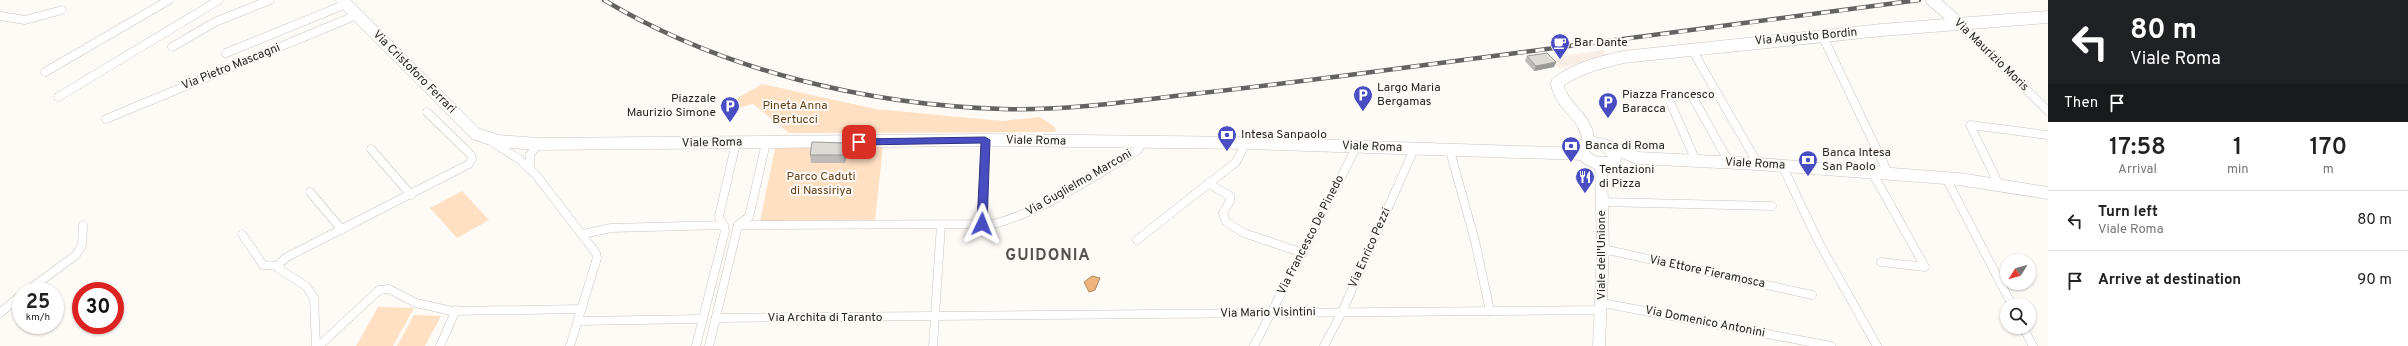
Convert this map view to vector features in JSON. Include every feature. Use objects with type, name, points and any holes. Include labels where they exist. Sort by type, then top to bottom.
[{"type":"main road","name":"Via Maurizio Moris","points":[[1932,0],[1961,25]]},
{"type":"main road","name":"Via Cristoforo Ferrari","points":[[344,2],[474,131],[489,140]]},
{"type":"main road","name":"Via Augusto Bordin","points":[[1588,137],[1557,90],[1558,81],[1607,60],[1691,48],[1822,35],[2048,17]]},
{"type":"main road","name":"Viale Roma","points":[[1588,137],[1634,158],[1782,165],[1888,173],[1946,178],[2048,193]]},
{"type":"main road","points":[[1583,154],[1580,148],[1588,137]]},
{"type":"main road","name":"Viale Roma","points":[[489,140],[538,144],[985,140],[1246,143],[1358,146],[1450,151],[1583,154],[1590,160],[1601,164]]},
{"type":"main road","points":[[1601,164],[1609,163],[1615,159],[1614,152],[1606,145]]},
{"type":"main road","name":"Viale dell'Unione","points":[[1599,346],[1602,307],[1603,249],[1601,164]]},
{"type":"street","points":[[45,72],[169,0]]},
{"type":"street","points":[[58,97],[220,0]]},
{"type":"street","points":[[172,47],[215,22],[270,0]]},
{"type":"street","points":[[226,53],[344,2]]},
{"type":"street","points":[[0,16],[25,20],[62,10]]},
{"type":"street","name":"Via Pietro Mascagni","points":[[106,119],[357,15]]},
{"type":"street","name":"Via Maurizio Moris","points":[[1961,25],[2048,111]]},
{"type":"street","points":[[1822,35],[1888,173]]},
{"type":"street","points":[[1691,48],[1707,72],[1730,118],[1758,164]]},
{"type":"street","points":[[1691,94],[1729,162]]},
{"type":"street","points":[[1671,104],[1696,161]]},
{"type":"street","points":[[242,234],[263,265],[270,267],[279,266],[287,257],[463,168],[472,159],[469,154],[427,112]]},
{"type":"street","points":[[1999,185],[1970,125],[2048,135]]},
{"type":"street","points":[[489,140],[519,159],[530,169],[594,249],[597,258],[570,346]]},
{"type":"street","points":[[982,224],[985,140]]},
{"type":"street","name":"Via Guglielmo Marconi","points":[[738,225],[941,225],[982,224],[1007,221],[1035,210],[1138,150],[1142,142]]},
{"type":"street","points":[[696,346],[725,231],[724,225],[719,216],[736,143]]},
{"type":"street","points":[[709,346],[738,225],[749,217],[766,143]]},
{"type":"street","points":[[1137,240],[1236,162],[1246,143]]},
{"type":"street","points":[[530,169],[529,155],[538,144]]},
{"type":"street","name":"Via Francesco De Pinedo","points":[[1254,346],[1358,146]]},
{"type":"street","points":[[371,149],[411,195]]},
{"type":"street","name":"Via Enrico Pezzi","points":[[1324,346],[1342,312],[1414,149]]},
{"type":"street","points":[[1450,151],[1475,241],[1490,311]]},
{"type":"street","points":[[1782,165],[1818,241],[1877,346]]},
{"type":"street","points":[[1872,172],[1925,267],[1881,262]]},
{"type":"street","points":[[1946,178],[2008,298]]},
{"type":"street","points":[[1208,183],[1230,196],[1230,201],[1223,213],[1226,222],[1244,233],[1303,253]]},
{"type":"street","points":[[310,192],[342,230]]},
{"type":"street","points":[[1602,202],[1772,206]]},
{"type":"street","points":[[39,282],[76,255],[82,245],[83,225]]},
{"type":"street","points":[[583,234],[611,228],[724,225]]},
{"type":"street","points":[[933,346],[941,225]]},
{"type":"street","name":"Via Ettore Fieramosca","points":[[1603,249],[1812,295]]},
{"type":"street","points":[[279,266],[279,269],[306,285],[313,296],[316,308],[314,331],[316,346]]},
{"type":"street","points":[[319,346],[368,298],[379,290],[389,289],[416,303],[456,310],[582,309]]},
{"type":"street","points":[[0,312],[12,302]]},
{"type":"street","name":"Via Mario Visintini","points":[[934,317],[1490,311],[1602,307]]},
{"type":"street","name":"Via Domenico Antonini","points":[[1602,307],[1831,346]]},
{"type":"street","points":[[440,346],[456,310]]},
{"type":"street","name":"Via Archita di Taranto","points":[[716,318],[934,317]]},
{"type":"street","points":[[578,321],[702,318]]},
{"type":"street","points":[[2027,334],[2033,346]]},
{"type":"shaded area","points":[[1603,50],[1609,56],[1559,68],[1550,58]]},
{"type":"shaded area","points":[[1092,276],[1100,278],[1095,290],[1089,292],[1084,282]]},
{"type":"green space","name":"Pineta Anna Bertucci","points":[[762,84],[875,109],[1002,121],[1040,117],[1055,127],[1056,132],[789,133],[753,104],[738,108],[731,102]]},
{"type":"green space","name":"Parco Caduti di Nassiriya","points":[[883,146],[875,221],[760,222],[775,148]]},
{"type":"green space","points":[[462,191],[489,220],[457,238],[430,208]]},
{"type":"green space","points":[[378,307],[414,308],[393,346],[356,346]]},
{"type":"green space","points":[[414,315],[441,316],[425,346],[397,346]]},
{"type":"building","points":[[1547,53],[1556,62],[1536,66],[1527,56]]},
{"type":"building","points":[[812,142],[846,143],[844,155],[810,155]]},
{"type":"railway","points":[[604,0],[649,25],[697,46],[746,64],[796,79],[848,91],[900,100],[952,106],[1003,109],[1048,109],[1094,105],[1274,84],[1919,0]]},
{"type":"place","name":"Bar Dante","points":[[1560,60]]},
{"type":"place","name":"Largo Maria Bergamas","points":[[1363,112]]},
{"type":"place","name":"Piazza Francesco Baracca","points":[[1608,119]]},
{"type":"place","name":"Piazzale Maurizio Simone","points":[[730,123]]},
{"type":"place","name":"Intesa Sanpaolo","points":[[1227,152]]},
{"type":"place","name":"Banca di Roma","points":[[1571,163]]},
{"type":"place","name":"Banca Intesa San Paolo","points":[[1808,177]]},
{"type":"place","name":"Tentazioni di Pizza","points":[[1585,194]]},
{"type":"district","name":"GUIDONIA","points":[[1048,256]]},
{"type":"route","points":[[859,142],[985,140],[982,224]]}]
